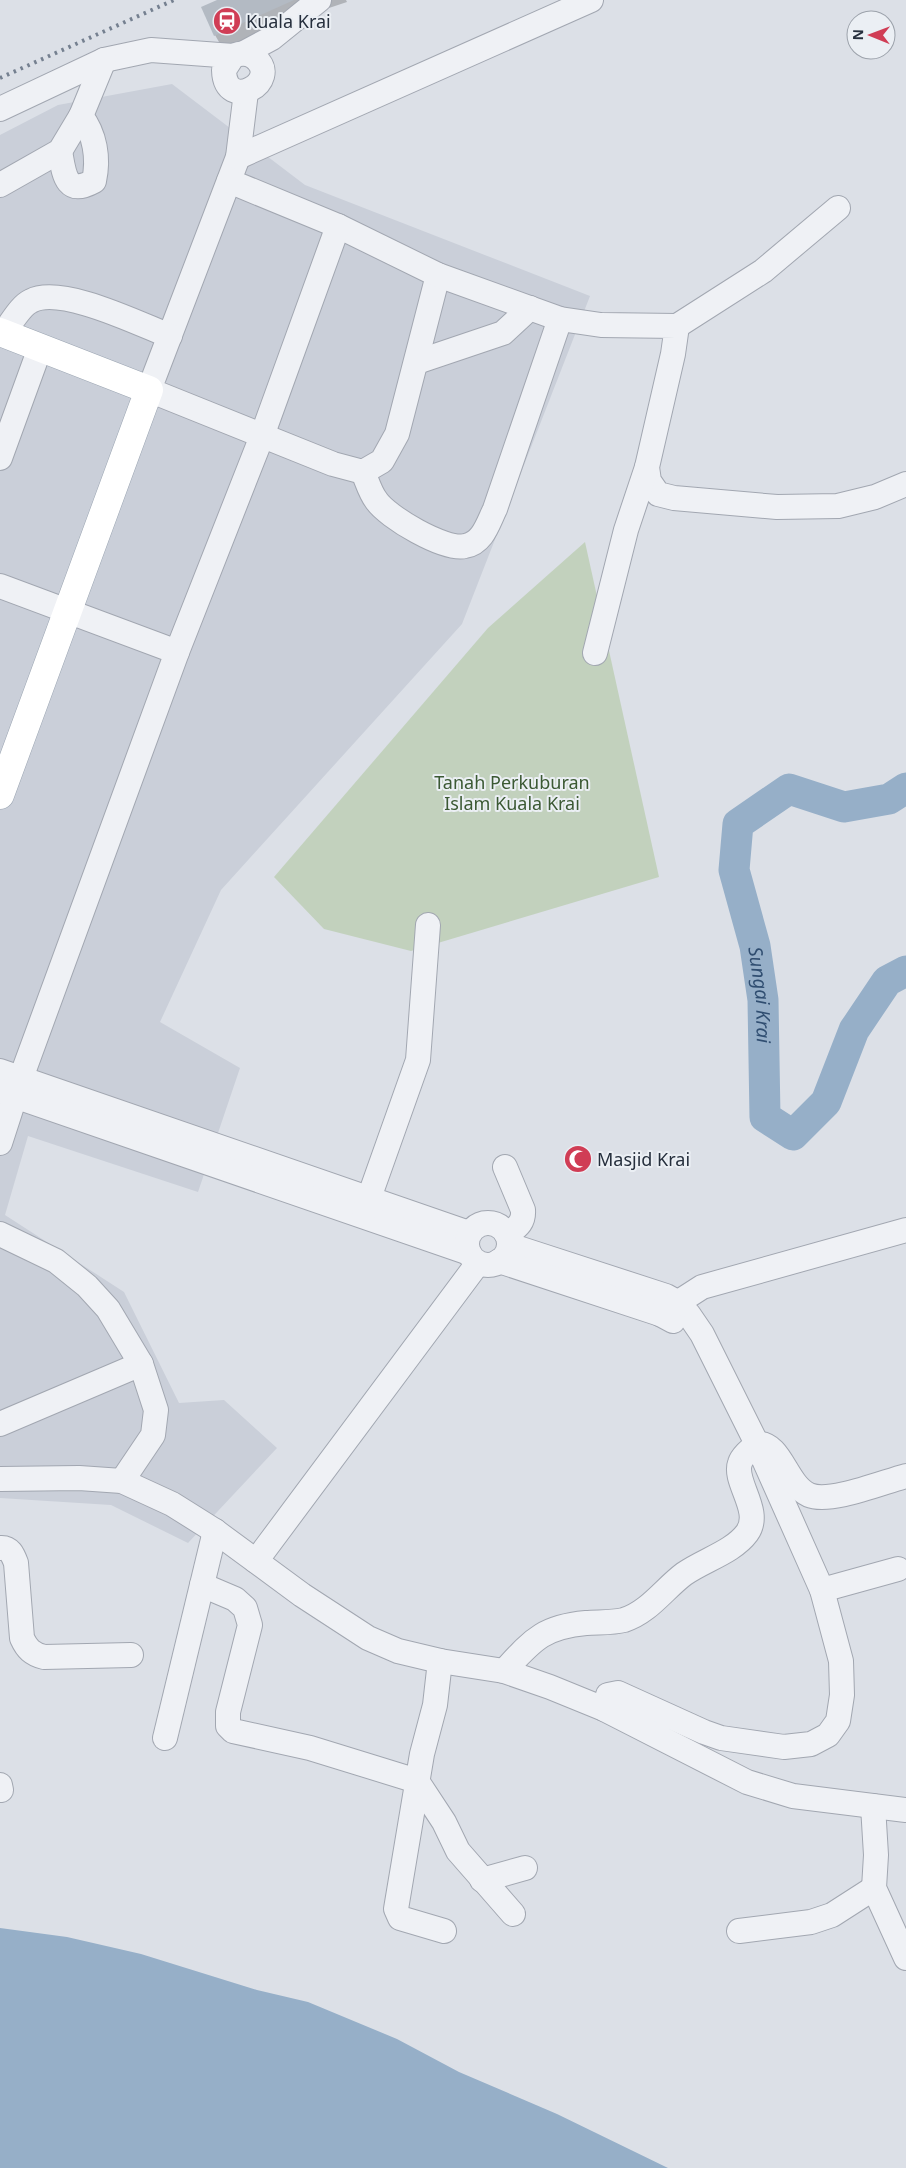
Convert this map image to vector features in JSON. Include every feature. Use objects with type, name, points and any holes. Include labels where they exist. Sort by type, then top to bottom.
[{"type":"main road","points":[[0,795],[69,612],[149,390],[2,333]]},
{"type":"street","points":[[319,0],[272,38],[239,71],[240,148],[149,390],[333,464],[363,472],[382,461],[397,434],[438,275]]},
{"type":"street","points":[[240,148],[591,0]]},
{"type":"street","points":[[0,109],[104,60],[151,50],[192,54],[239,71]]},
{"type":"street","points":[[0,185],[60,151],[81,116],[104,60]]},
{"type":"street","points":[[60,151],[65,178],[72,185],[84,187],[94,181],[97,170],[95,144],[81,116]]},
{"type":"street","points":[[229,181],[338,226],[438,275],[560,319],[601,325],[677,326],[763,271],[838,208]]},
{"type":"street","points":[[0,1143],[9,1084],[262,436],[338,226]]},
{"type":"street","points":[[2,333],[30,301],[46,297],[75,300],[170,336]]},
{"type":"street","points":[[417,362],[503,333],[530,308]]},
{"type":"street","points":[[363,472],[376,500],[392,517],[444,544],[465,546],[481,538],[495,509],[560,319]]},
{"type":"street","points":[[595,653],[626,530],[647,467],[674,354],[677,326]]},
{"type":"street","points":[[0,458],[40,348]]},
{"type":"street","points":[[647,467],[649,481],[658,494],[674,498],[777,507],[838,506],[875,496],[906,484]]},
{"type":"street","points":[[0,586],[177,652]]},
{"type":"street","points":[[366,1207],[418,1060],[428,925]]},
{"type":"street","points":[[9,1084],[366,1207],[668,1308],[702,1334],[757,1444],[822,1590],[841,1661],[842,1695],[838,1721],[828,1735],[811,1744],[784,1747],[721,1738],[613,1693],[606,1699],[604,1709]]},
{"type":"street","points":[[256,1561],[489,1248],[521,1224],[524,1210],[505,1167]]},
{"type":"street","points":[[668,1308],[702,1287],[906,1230]]},
{"type":"street","points":[[0,1234],[56,1261],[87,1286],[108,1309],[141,1364],[156,1410],[153,1434],[122,1481]]},
{"type":"street","points":[[0,1424],[141,1364]]},
{"type":"street","points":[[757,1444],[770,1446],[801,1490],[810,1495],[837,1495],[906,1476]]},
{"type":"street","points":[[504,1671],[533,1640],[553,1628],[623,1620],[648,1607],[684,1575],[730,1547],[748,1532],[751,1520],[750,1503],[738,1470],[740,1461],[757,1444]]},
{"type":"street","points":[[0,1479],[79,1478],[122,1481],[172,1504],[215,1531],[368,1638],[398,1651],[440,1661],[504,1671],[604,1709],[746,1782],[793,1796],[906,1810]]},
{"type":"street","points":[[165,1738],[215,1531]]},
{"type":"street","points":[[0,1548],[12,1552],[16,1563],[22,1638],[26,1648],[34,1655],[44,1657],[131,1655]]},
{"type":"street","points":[[822,1590],[898,1569]]},
{"type":"street","points":[[202,1585],[235,1599],[245,1608],[250,1625],[228,1712],[228,1726],[233,1731],[310,1748],[418,1782],[444,1822],[458,1851],[513,1914]]},
{"type":"street","points":[[440,1661],[435,1705],[422,1754],[397,1914],[408,1922],[444,1931]]},
{"type":"street","points":[[0,1785],[0,1790]]},
{"type":"street","points":[[873,1806],[876,1855],[874,1888],[906,1958]]},
{"type":"street","points":[[482,1880],[524,1868]]},
{"type":"street","points":[[739,1931],[811,1922],[832,1915],[874,1888]]},
{"type":"shaded area","points":[[172,84],[305,185],[590,296],[462,624],[221,890],[160,1022],[240,1068],[198,1192],[28,1136],[5,1215],[124,1292],[179,1403],[224,1400],[277,1448],[188,1543],[111,1505],[0,1498],[0,135],[58,105]]},
{"type":"green space","name":"Tanah Perkuburan Islam Kuala Krai","points":[[585,542],[659,877],[411,951],[324,929],[274,877],[488,628]]},
{"type":"water","points":[[0,1928],[67,1937],[141,1954],[257,1990],[308,2002],[397,2039],[459,2072],[557,2114],[668,2168],[0,2168]]},
{"type":"building","name":"Kuala Krai","points":[[217,0],[294,0],[214,36],[201,7]]},
{"type":"waterway","name":"Sungai Krai","points":[[906,788],[889,799],[844,807],[789,789],[738,824],[734,870],[755,946],[763,1000],[765,1117],[793,1135],[826,1102],[854,1030],[887,981],[906,971]]},
{"type":"railway","points":[[0,78],[174,0]]},
{"type":"place","name":"Kuala Krai","points":[[227,21]]},
{"type":"place","name":"Masjid Krai","points":[[578,1159]]}]
